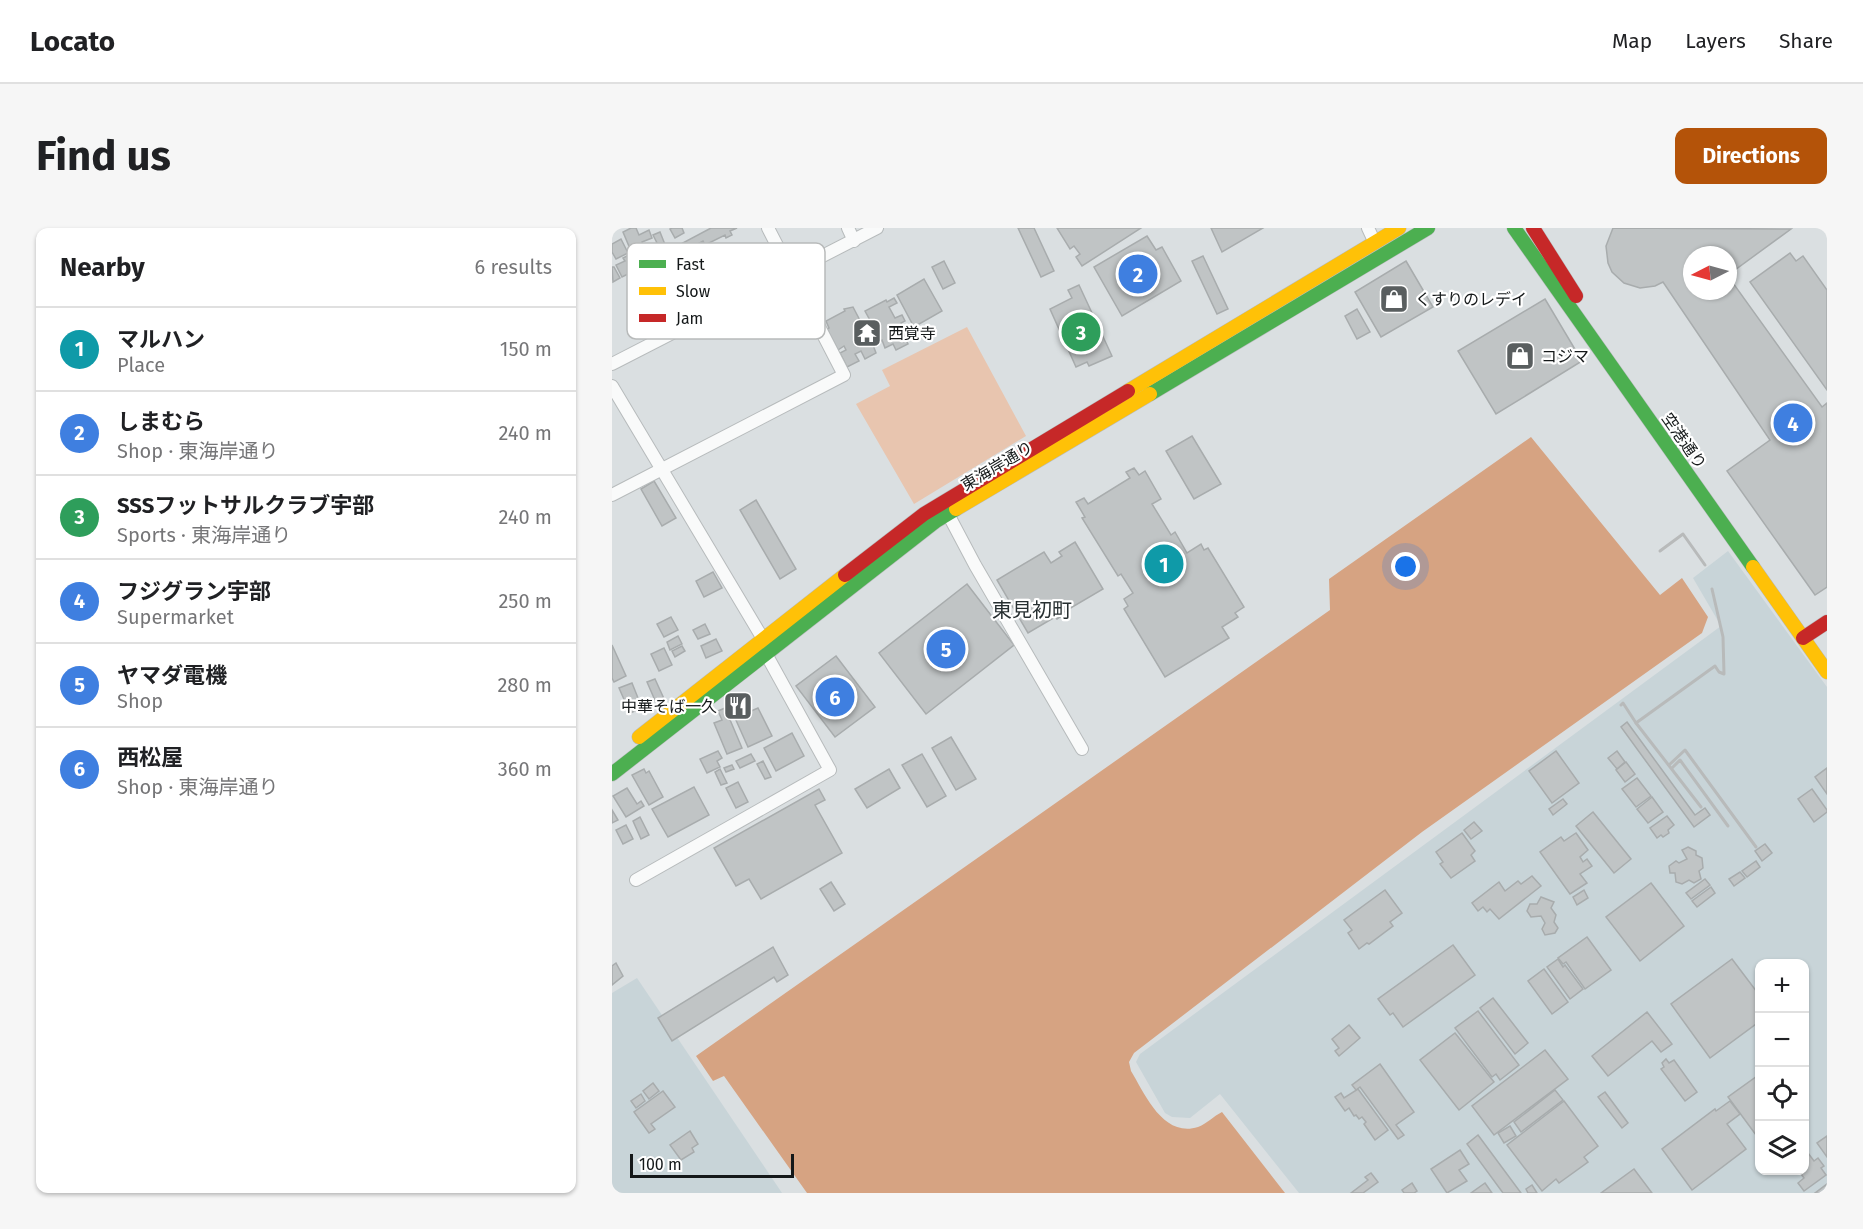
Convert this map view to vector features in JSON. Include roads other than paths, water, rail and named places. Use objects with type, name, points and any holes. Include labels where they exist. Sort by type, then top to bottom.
[{"type":"street","points":[[768,228],[775,243]]},
{"type":"street","points":[[848,228],[854,241]]},
{"type":"street","points":[[825,256],[877,228]]},
{"type":"street","points":[[1368,228],[1375,243]]},
{"type":"street","name":"東海岸通り","points":[[612,759],[924,514],[1399,228]]},
{"type":"street","name":"東海岸通り","points":[[612,774],[907,543],[948,514],[1428,228]]},
{"type":"street","name":"空港通り","points":[[1514,228],[1808,635],[1827,672]]},
{"type":"street","points":[[1533,228],[1566,282],[1808,635],[1827,650]]},
{"type":"street","points":[[612,364],[661,339]]},
{"type":"street","points":[[612,495],[844,375],[825,339]]},
{"type":"street","points":[[612,386],[763,639],[766,654],[830,770],[636,880]]},
{"type":"street","points":[[948,514],[975,565],[1082,749]]},
{"type":"street","points":[[1808,635],[1827,622]]},
{"type":"railway","points":[[1660,551],[1683,534],[1705,565]]},
{"type":"railway","points":[[1636,723],[1715,666],[1719,672],[1724,674],[1723,637],[1712,589]]},
{"type":"railway","points":[[1621,705],[1623,703],[1701,807]]},
{"type":"railway","points":[[1669,765],[1685,750],[1756,847]]},
{"type":"railway","points":[[1672,768],[1680,760],[1728,826]]},
{"type":"place","name":"しまむら","points":[[1138,274]]},
{"type":"place","name":"くすりのレデイ","points":[[1394,299]]},
{"type":"place","name":"SSSフットサルクラブ宇部","points":[[1081,332]]},
{"type":"place","name":"西覚寺","points":[[867,333]]},
{"type":"place","name":"コジマ","points":[[1520,356]]},
{"type":"place","name":"フジグラン宇部","points":[[1793,423]]},
{"type":"place","name":"マルハン","points":[[1164,564]]},
{"type":"place","name":"ヤマダ電機","points":[[946,649]]},
{"type":"place","name":"西松屋","points":[[835,697]]},
{"type":"place","name":"中華そば一久","points":[[738,706]]},
{"type":"district","name":"東見初町","points":[[1032,610]]}]
